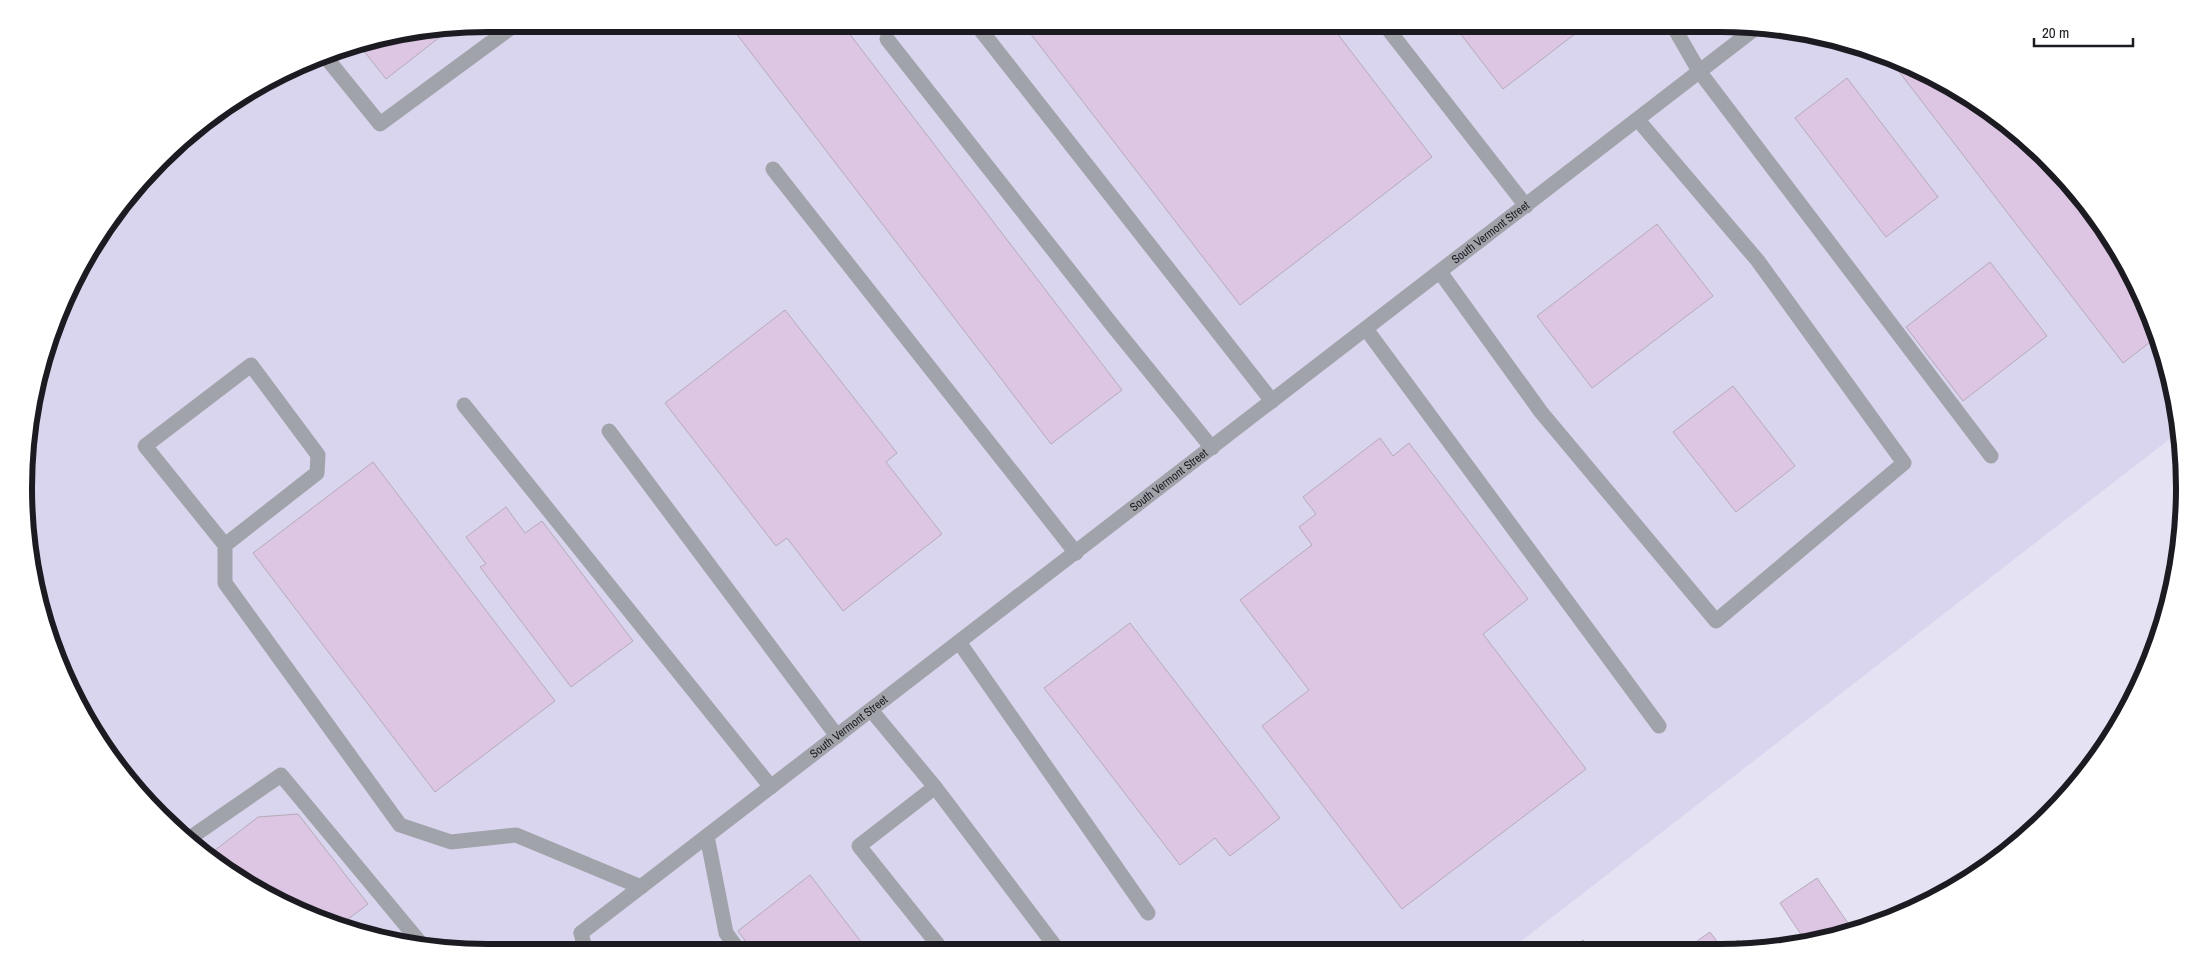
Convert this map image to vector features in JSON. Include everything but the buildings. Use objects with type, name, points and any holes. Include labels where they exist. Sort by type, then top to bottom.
[{"type":"street","points":[[329,62],[380,124],[505,32]]},
{"type":"street","points":[[982,32],[1272,401]]},
{"type":"street","points":[[1390,32],[1526,206]]},
{"type":"street","points":[[1677,32],[1699,71],[1814,226],[1991,456]]},
{"type":"street","name":"South Vermont Street","points":[[584,944],[581,933],[1749,33]]},
{"type":"street","points":[[887,39],[1113,326],[1212,448]]},
{"type":"street","points":[[1440,272],[1541,412],[1716,621],[1904,463],[1758,261],[1638,120]]},
{"type":"street","points":[[773,169],[1076,553]]},
{"type":"street","points":[[1366,329],[1658,726]]},
{"type":"street","points":[[225,545],[317,473],[318,455],[251,365],[145,446],[225,545],[225,583],[400,825],[451,842],[516,835],[640,887]]},
{"type":"street","points":[[464,406],[771,787]]},
{"type":"street","points":[[609,431],[837,736]]},
{"type":"street","points":[[959,642],[1148,913]]},
{"type":"street","points":[[871,710],[934,787],[1053,944]]},
{"type":"street","points":[[194,835],[281,775],[417,938]]},
{"type":"street","points":[[934,787],[859,846],[937,944]]},
{"type":"street","points":[[707,836],[726,933],[734,944]]},
{"type":"shaded area","points":[[488,32],[1721,32],[1751,33],[1810,41],[1867,57],[1922,79],[1974,109],[2043,166],[2100,235],[2130,287],[2142,314],[2161,370],[2174,436],[1517,944],[488,944],[429,940],[370,928],[314,909],[287,897],[235,867],[166,810],[127,765],[109,741],[79,689],[57,634],[41,577],[33,518],[32,488],[33,458],[41,399],[48,370],[67,314],[79,287],[109,235],[166,166],[235,109],[287,79],[314,67],[370,48],[399,41],[458,33]]}]
